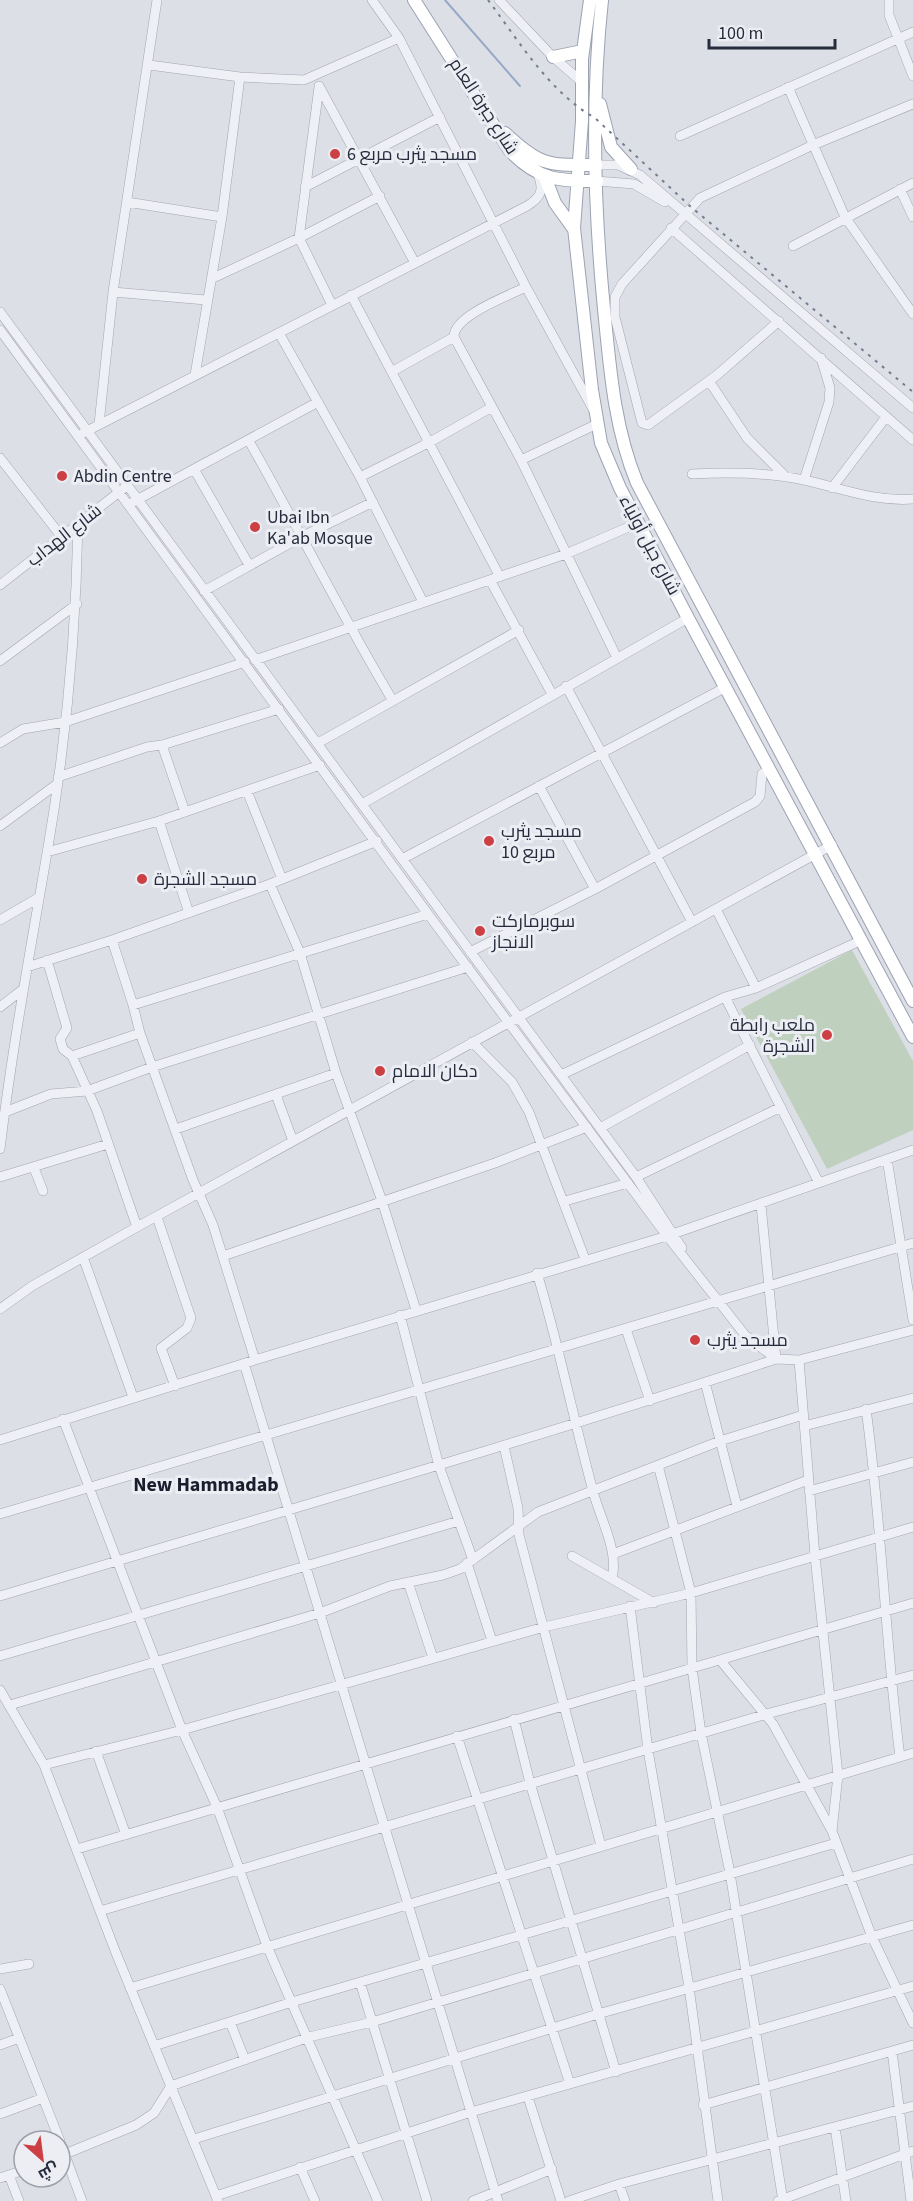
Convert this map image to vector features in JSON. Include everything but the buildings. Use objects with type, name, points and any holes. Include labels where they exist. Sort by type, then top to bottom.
[{"type":"main road","name":"شارع جبرة العام","points":[[414,0],[495,124],[510,151],[542,176]]},
{"type":"main road","name":"شارع جبل أولياء","points":[[590,0],[583,51],[581,137],[577,165],[574,228],[592,390],[608,461],[688,618],[913,1037]]},
{"type":"main road","name":"شارع جبل أولياء","points":[[602,0],[597,73],[596,165],[600,271],[612,390],[629,462],[642,492],[832,845],[913,1001]]},
{"type":"main road","points":[[554,57],[583,51]]},
{"type":"main road","points":[[597,73],[601,108],[611,147],[631,169]]},
{"type":"main road","points":[[495,124],[526,153],[548,164],[596,165]]},
{"type":"main road","points":[[548,164],[566,157],[581,137]]},
{"type":"main road","points":[[542,176],[576,181],[597,181]]},
{"type":"main road","points":[[542,176],[555,203],[574,228]]},
{"type":"street","points":[[99,424],[113,292],[157,0]]},
{"type":"street","points":[[372,0],[399,38],[526,287],[598,420],[521,460]]},
{"type":"street","points":[[499,0],[554,57],[582,82]]},
{"type":"street","points":[[889,0],[889,15],[913,76]]},
{"type":"street","points":[[680,136],[913,32]]},
{"type":"street","points":[[149,65],[240,77],[293,81],[315,76],[399,38]]},
{"type":"street","points":[[315,76],[415,263]]},
{"type":"street","points":[[195,375],[222,217],[240,77]]},
{"type":"street","points":[[320,87],[299,238],[332,305]]},
{"type":"street","points":[[788,87],[845,218],[902,302],[913,314]]},
{"type":"street","points":[[779,321],[709,381],[648,425],[642,423],[614,307],[615,297],[622,284],[682,212],[708,193],[913,104]]},
{"type":"street","points":[[305,187],[440,117]]},
{"type":"street","points":[[596,165],[618,165],[631,169],[913,408]]},
{"type":"street","points":[[82,433],[495,224],[527,206],[540,195],[543,188],[542,176]]},
{"type":"street","points":[[597,181],[634,184],[682,212]]},
{"type":"street","points":[[793,246],[913,183]]},
{"type":"street","points":[[900,189],[913,217]]},
{"type":"street","points":[[211,279],[299,238],[380,196]]},
{"type":"street","points":[[127,202],[222,217]]},
{"type":"street","points":[[670,228],[913,440]]},
{"type":"street","points":[[526,287],[474,313],[457,325],[454,337],[521,460],[617,658]]},
{"type":"street","points":[[113,292],[206,300]]},
{"type":"street","points":[[351,295],[430,442],[519,630],[552,694]]},
{"type":"street","points":[[0,312],[82,433]]},
{"type":"street","points":[[0,330],[124,488],[250,661],[318,743],[600,1128],[632,1180],[686,1258],[746,1335],[776,1359]]},
{"type":"street","points":[[279,333],[360,477],[423,602]]},
{"type":"street","points":[[393,371],[454,337]]},
{"type":"street","points":[[804,480],[829,402],[830,388],[820,357]]},
{"type":"street","points":[[709,381],[747,438],[786,477]]},
{"type":"street","points":[[133,502],[318,402]]},
{"type":"street","points":[[360,477],[430,442],[492,407]]},
{"type":"street","points":[[832,488],[886,417]]},
{"type":"street","points":[[249,441],[303,536],[348,627],[393,701]]},
{"type":"street","points":[[0,458],[61,536]]},
{"type":"street","points":[[0,477],[9,470]]},
{"type":"street","points":[[194,470],[249,565]]},
{"type":"street","points":[[692,474],[740,472],[786,477],[881,499],[913,499]]},
{"type":"street","name":"شارع الهداب","points":[[0,585],[124,488]]},
{"type":"street","points":[[133,502],[204,591],[279,709],[428,914],[587,1127],[632,1180]]},
{"type":"street","points":[[204,591],[303,536],[373,502]]},
{"type":"street","points":[[0,1149],[5,1112],[4,1087],[47,852],[65,722],[77,604],[78,523]]},
{"type":"street","points":[[0,743],[22,729],[65,722],[250,661],[566,554],[638,523]]},
{"type":"street","points":[[0,661],[77,604]]},
{"type":"street","points":[[362,804],[688,618]]},
{"type":"street","points":[[318,743],[519,630]]},
{"type":"street","points":[[566,686],[692,922]]},
{"type":"street","points":[[402,859],[726,687]]},
{"type":"street","points":[[0,825],[57,781],[147,747],[162,745],[279,709]]},
{"type":"street","points":[[162,745],[185,812]]},
{"type":"street","points":[[47,852],[159,821],[320,765]]},
{"type":"street","points":[[470,952],[595,889],[755,802],[760,796],[762,774],[769,769]]},
{"type":"street","points":[[538,786],[595,889]]},
{"type":"street","points":[[247,791],[282,879]]},
{"type":"street","points":[[159,821],[189,913]]},
{"type":"street","points":[[27,967],[112,940],[270,884],[377,841]]},
{"type":"street","points":[[0,1309],[15,1296],[83,1257],[350,1111],[517,1016],[832,845]]},
{"type":"street","points":[[270,884],[300,953],[336,1073],[382,1201],[416,1310]]},
{"type":"street","points":[[0,920],[38,898]]},
{"type":"street","points":[[716,909],[756,988]]},
{"type":"street","points":[[134,1005],[428,914]]},
{"type":"street","points":[[112,940],[134,1005],[140,1033],[193,1179],[201,1193],[255,1359]]},
{"type":"street","points":[[561,1075],[724,997],[756,988],[862,940]]},
{"type":"street","points":[[47,960],[67,1028],[60,1039],[63,1049],[72,1056],[87,1091],[137,1227]]},
{"type":"street","points":[[5,1112],[51,1094],[87,1091],[152,1067],[468,967]]},
{"type":"street","points":[[0,1007],[22,990]]},
{"type":"street","points":[[724,997],[819,1183]]},
{"type":"street","points":[[72,1056],[140,1033]]},
{"type":"street","points":[[472,1042],[512,1082],[543,1144],[585,1259]]},
{"type":"street","points":[[600,1128],[750,1045]]},
{"type":"street","points":[[176,1128],[336,1073]]},
{"type":"street","points":[[276,1095],[293,1142]]},
{"type":"street","points":[[565,1201],[632,1180],[781,1107]]},
{"type":"street","points":[[223,1256],[587,1127]]},
{"type":"street","points":[[0,1177],[108,1144]]},
{"type":"street","points":[[0,1440],[255,1359],[670,1235],[913,1150]]},
{"type":"street","points":[[887,1159],[902,1246],[907,1297],[913,1320]]},
{"type":"street","points":[[34,1168],[43,1191]]},
{"type":"street","points":[[761,1205],[776,1359]]},
{"type":"street","points":[[157,1217],[191,1318],[187,1328],[161,1348],[175,1386]]},
{"type":"street","points":[[0,1514],[267,1437],[913,1243]]},
{"type":"street","points":[[83,1257],[133,1397]]},
{"type":"street","points":[[537,1273],[560,1348],[593,1492],[613,1554],[612,1579]]},
{"type":"street","points":[[400,1315],[439,1466],[459,1521],[492,1641]]},
{"type":"street","points":[[626,1329],[650,1401]]},
{"type":"street","points":[[0,1596],[439,1466],[650,1401],[776,1359],[800,1360],[913,1330]]},
{"type":"street","points":[[800,1360],[809,1491],[838,1775],[832,1831]]},
{"type":"street","points":[[244,1363],[497,2196]]},
{"type":"street","points":[[705,1382],[737,1506]]},
{"type":"street","points":[[804,1426],[913,1398]]},
{"type":"street","points":[[866,1409],[882,1537],[884,1610],[890,1682],[900,1757]]},
{"type":"street","points":[[10,1705],[320,1613],[349,1600],[408,1582],[448,1574],[538,1512],[720,1441],[803,1415]]},
{"type":"street","points":[[63,1419],[182,1730],[217,1807],[267,1946],[309,2037],[378,2201]]},
{"type":"street","points":[[504,1446],[518,1508],[517,1525],[601,1846]]},
{"type":"street","points":[[809,1491],[913,1462]]},
{"type":"street","points":[[658,1465],[691,1593],[692,1668],[701,1733],[730,1873],[747,1971],[781,2200],[909,2152]]},
{"type":"street","points":[[613,1554],[808,1480]]},
{"type":"street","points":[[0,1656],[459,1521]]},
{"type":"street","points":[[44,1765],[182,1730],[544,1627],[691,1593],[913,1527]]},
{"type":"street","points":[[572,1556],[654,1603]]},
{"type":"street","points":[[408,1582],[433,1658]]},
{"type":"street","points":[[77,1849],[563,1704],[913,1603]]},
{"type":"street","points":[[630,1606],[648,1750],[680,1928],[718,2201]]},
{"type":"street","points":[[720,1660],[763,1715],[773,1724],[804,1784],[832,1831],[872,1937],[913,2023]]},
{"type":"street","points":[[100,1911],[763,1715],[831,1699],[913,1675]]},
{"type":"street","points":[[0,1690],[44,1765],[130,1988],[217,2199],[355,2148],[471,2112],[697,2050],[913,1986]]},
{"type":"street","points":[[514,1719],[530,1783],[616,2072]]},
{"type":"street","points":[[457,1736],[570,2084]]},
{"type":"street","points":[[96,1751],[126,1835]]},
{"type":"street","points":[[130,1988],[408,1902],[554,1862],[804,1784],[913,1753]]},
{"type":"street","points":[[154,2046],[426,1962],[836,1843]]},
{"type":"street","points":[[72,2152],[136,2125],[154,2113],[171,2086],[309,2037],[372,2022],[736,1910],[913,1859]]},
{"type":"street","points":[[194,2139],[333,2094],[598,2014],[913,1925]]},
{"type":"street","points":[[0,1969],[28,1964]]},
{"type":"street","points":[[360,1982],[427,2201]]},
{"type":"street","points":[[0,1989],[55,2129]]},
{"type":"street","points":[[230,2022],[245,2060]]},
{"type":"street","points":[[0,2045],[19,2038]]},
{"type":"street","points":[[703,2105],[913,2044]]},
{"type":"street","points":[[892,2051],[909,2152],[911,2201]]},
{"type":"street","points":[[528,2097],[561,2201]]},
{"type":"street","points":[[0,2114],[43,2098]]},
{"type":"street","points":[[569,2201],[619,2184],[913,2106]]},
{"type":"street","points":[[836,2127],[846,2201]]},
{"type":"street","points":[[300,2167],[315,2201]]},
{"type":"street","points":[[473,2201],[497,2196],[552,2169]]},
{"type":"street","points":[[4,2177],[19,2201]]},
{"type":"street","points":[[72,2177],[82,2201]]},
{"type":"street","points":[[619,2184],[626,2201]]},
{"type":"green space","name":"ملعب رابطة الشجرة","points":[[852,950],[913,1061],[913,1130],[827,1169],[741,1009]]},
{"type":"waterway","points":[[445,0],[520,86]]},
{"type":"railway","points":[[488,0],[536,65],[563,94],[595,118],[691,207],[913,392]]},
{"type":"place","name":"مسجد يثرب مربع 6","points":[[335,154]]},
{"type":"place","name":"Abdin Centre","points":[[62,476]]},
{"type":"place","name":"Ubai Ibn Ka'ab Mosque","points":[[255,527]]},
{"type":"place","name":"مسجد يثرب مربع 10","points":[[489,841]]},
{"type":"place","name":"مسجد الشجرة","points":[[142,879]]},
{"type":"place","name":"سوبرماركت الانجاز","points":[[480,931]]},
{"type":"place","name":"ملعب رابطة الشجرة","points":[[827,1035]]},
{"type":"place","name":"دكان الامام","points":[[380,1071]]},
{"type":"place","name":"مسجد يثرب","points":[[695,1340]]},
{"type":"district","name":"New Hammadab","points":[[206,1484]]}]
